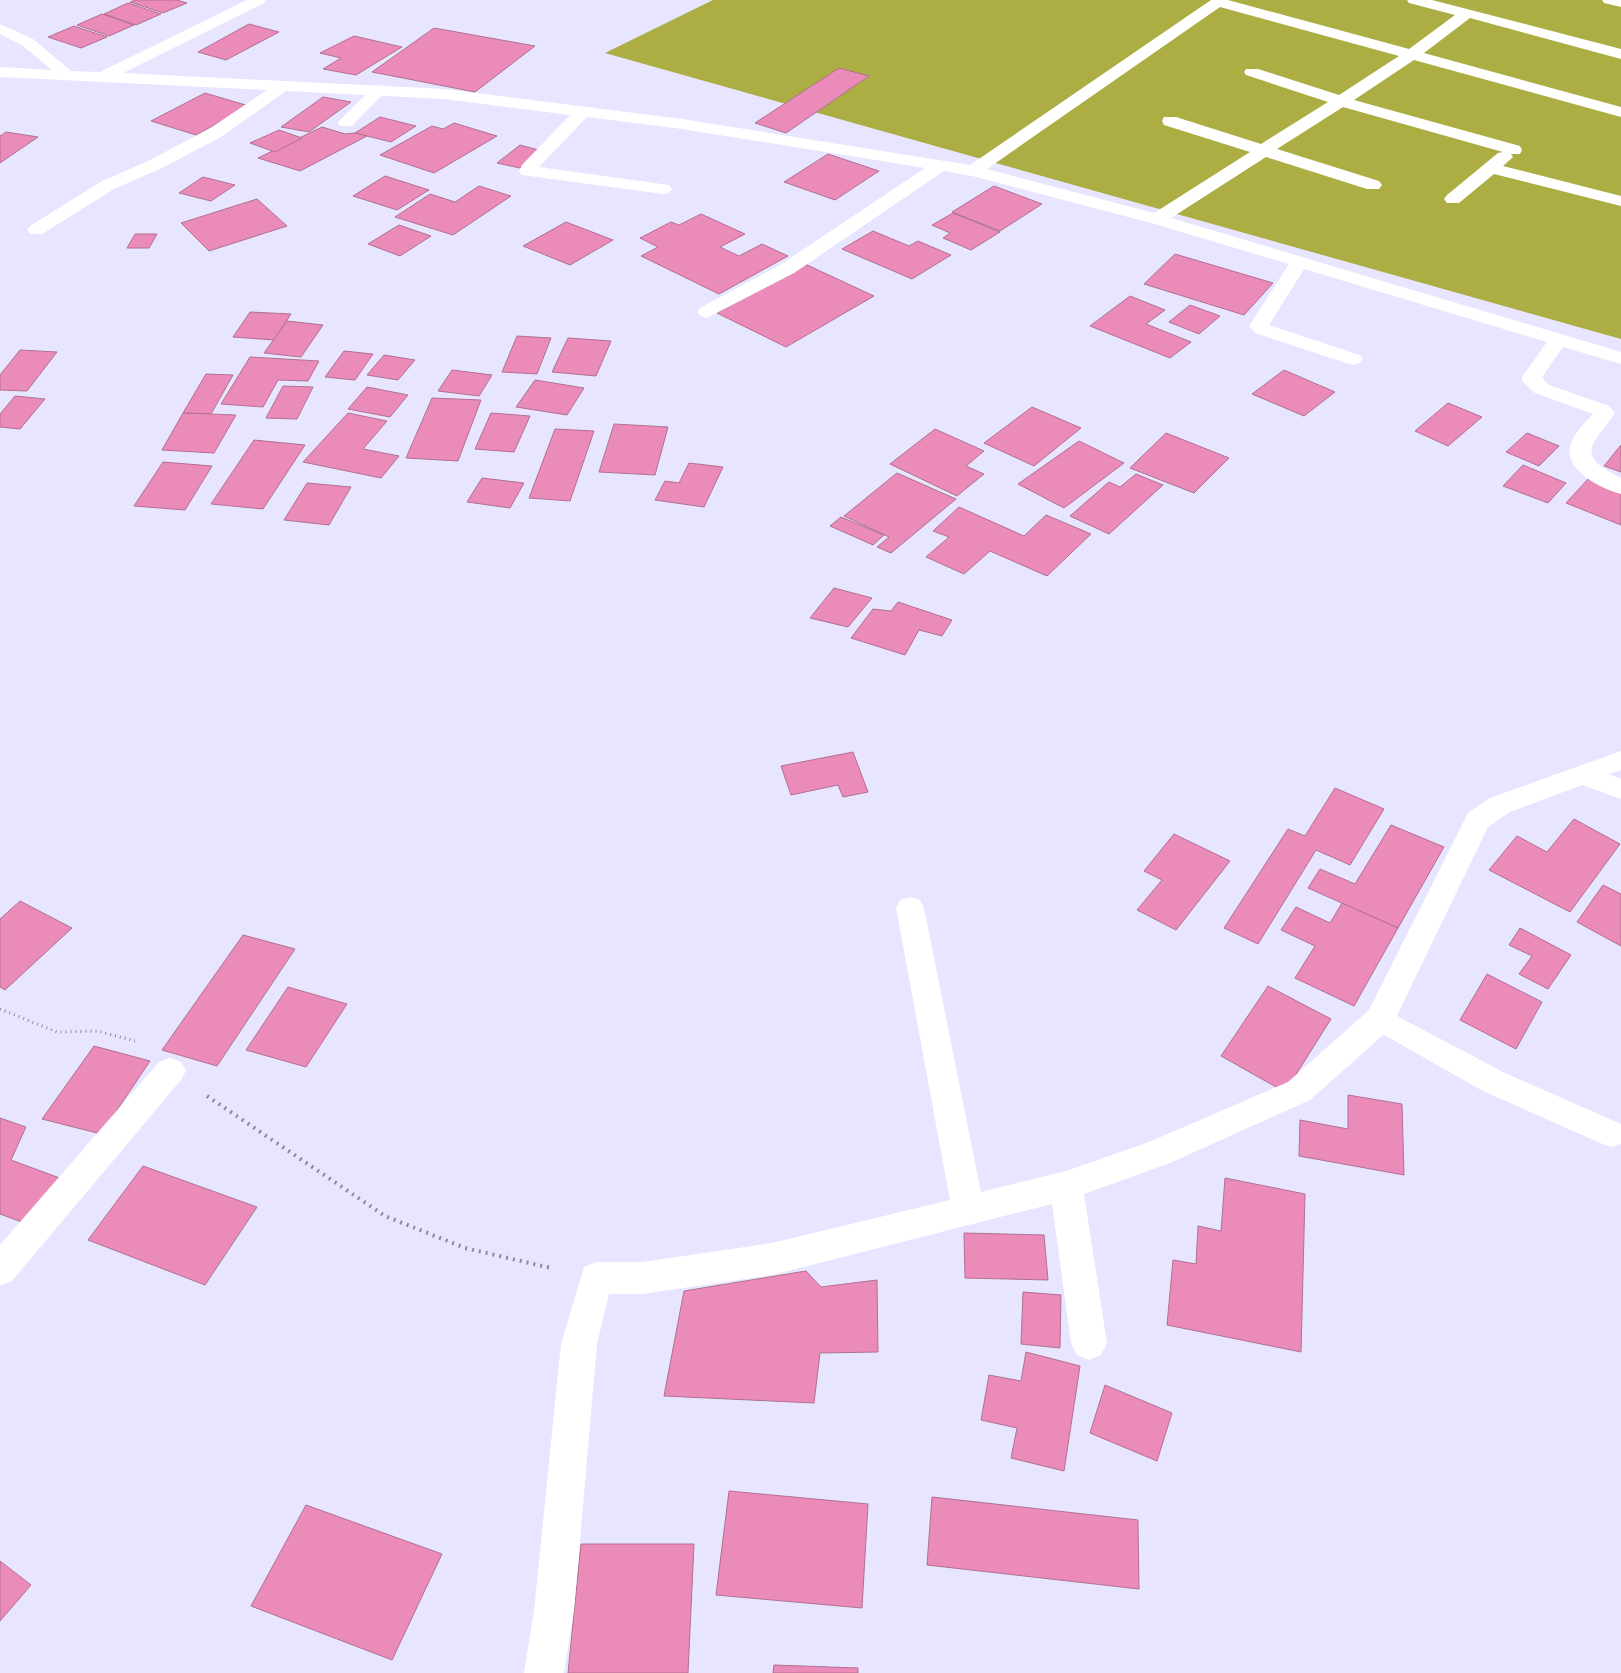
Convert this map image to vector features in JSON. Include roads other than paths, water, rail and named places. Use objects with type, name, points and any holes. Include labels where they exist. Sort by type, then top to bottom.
[{"type":"street","points":[[102,78],[259,0]]},
{"type":"street","points":[[1414,0],[1621,54]]},
{"type":"street","points":[[1609,0],[1621,3]]},
{"type":"street","points":[[973,171],[1219,1],[1621,112]]},
{"type":"street","points":[[1157,219],[1412,55],[1467,13]]},
{"type":"street","points":[[0,29],[38,48],[49,56],[67,76]]},
{"type":"street","points":[[0,72],[444,94],[583,111],[973,171],[1157,219],[1621,358]]},
{"type":"street","points":[[1252,72],[1341,101],[1514,150],[1453,199]]},
{"type":"street","points":[[36,230],[108,185],[154,165],[215,133],[283,86]]},
{"type":"street","points":[[583,111],[528,171],[663,189]]},
{"type":"street","points":[[1170,121],[1373,184]]},
{"type":"street","points":[[707,312],[787,269],[942,166]]},
{"type":"street","points":[[1490,168],[1621,201]]},
{"type":"street","points":[[1299,263],[1259,326],[1262,329],[1353,359]]},
{"type":"street","points":[[1559,339],[1532,377],[1532,381],[1542,389],[1602,410],[1604,413],[1581,443],[1580,451],[1588,467],[1621,487]]},
{"type":"street","points":[[544,1673],[554,1610],[579,1344],[596,1278],[642,1278],[763,1260],[1066,1186],[1159,1153],[1299,1091],[1380,1019],[1478,820],[1500,805],[1621,760]]},
{"type":"street","points":[[1580,774],[1621,789]]},
{"type":"street","points":[[910,908],[968,1209]]},
{"type":"street","points":[[0,1270],[170,1072]]},
{"type":"street","points":[[1066,1186],[1089,1343]]},
{"type":"lane","points":[[346,123],[380,90]]},
{"type":"lane","points":[[1380,1019],[1494,1082],[1612,1134]]}]
